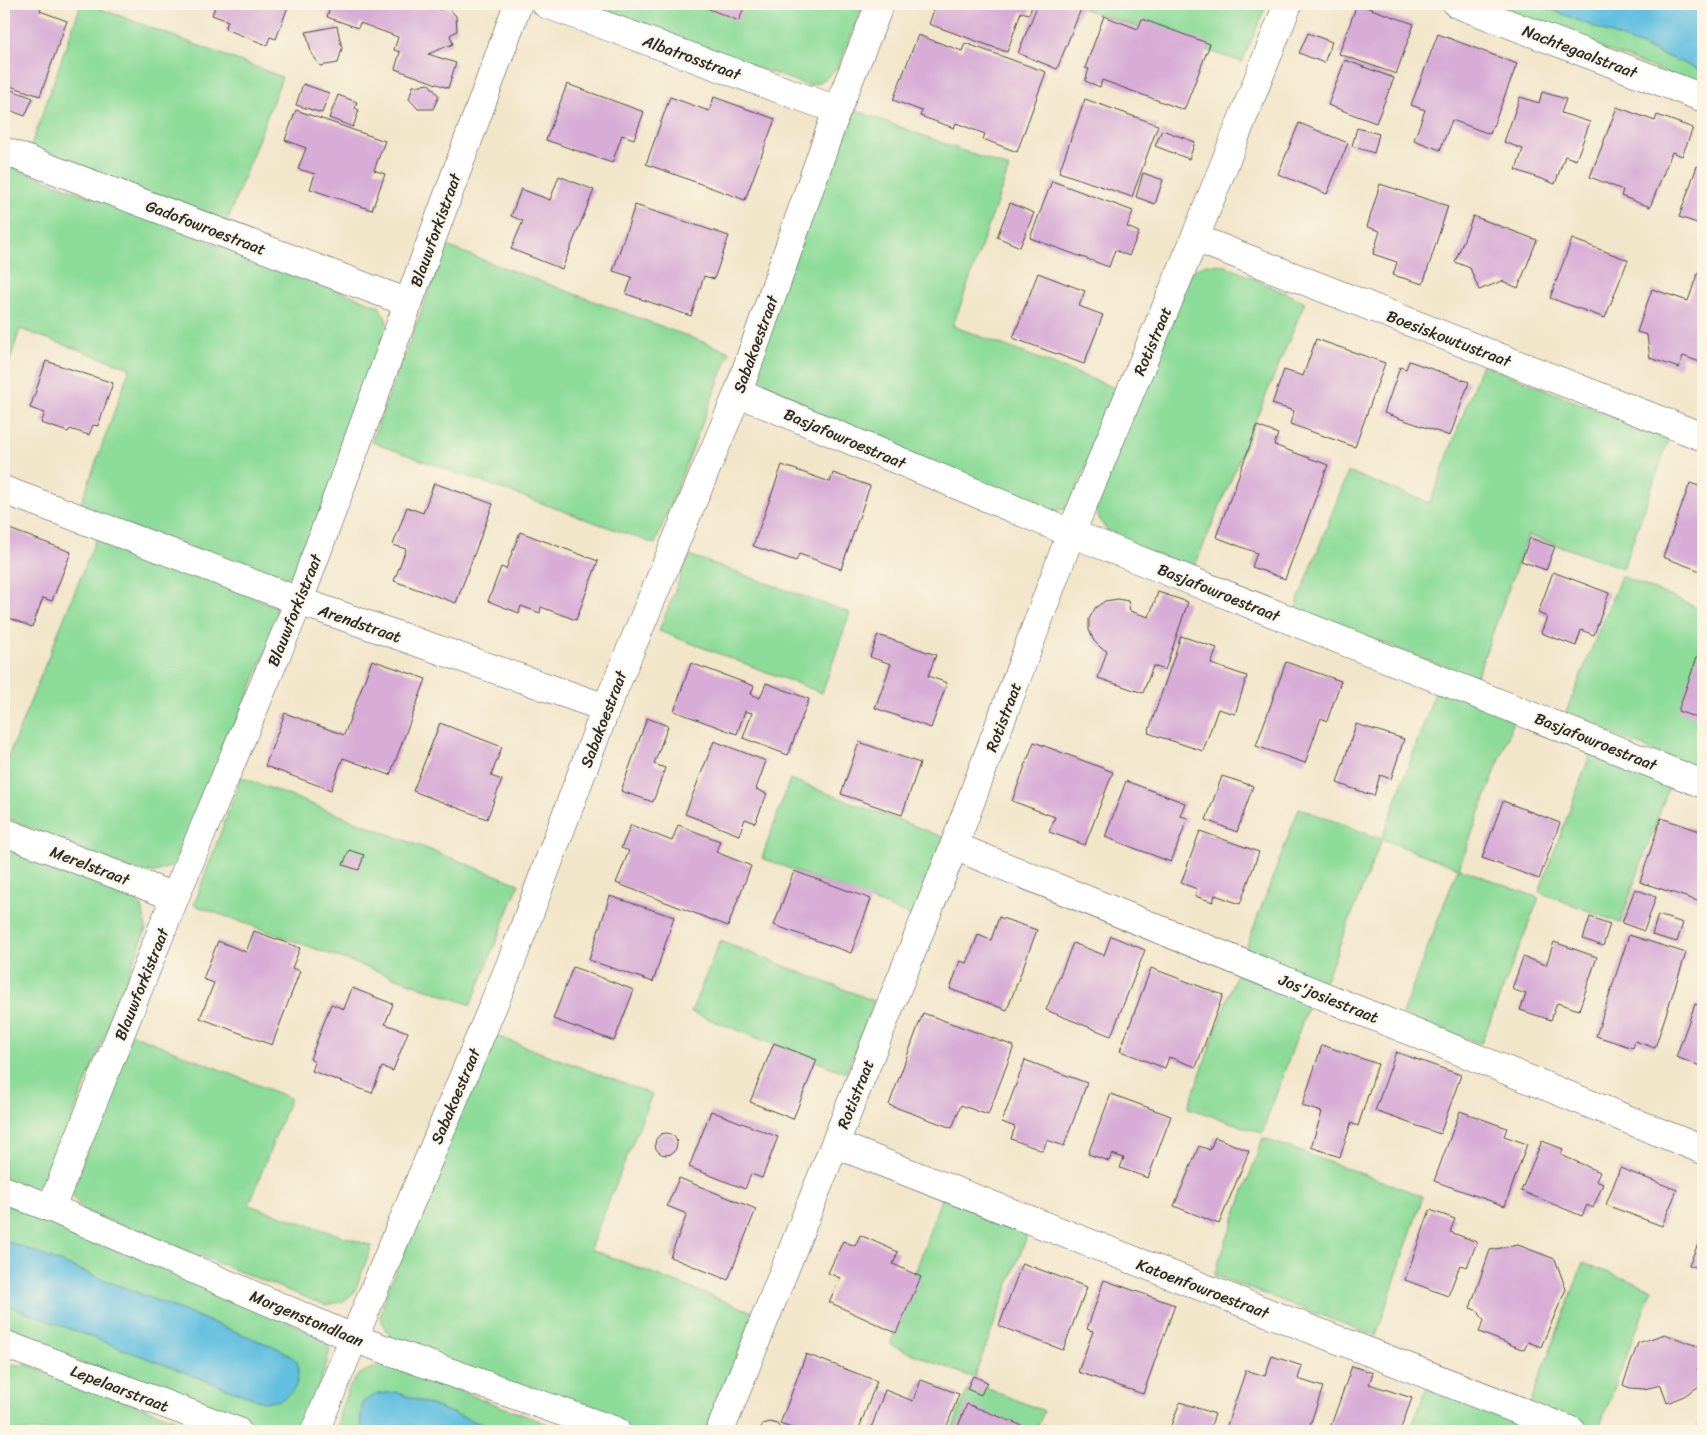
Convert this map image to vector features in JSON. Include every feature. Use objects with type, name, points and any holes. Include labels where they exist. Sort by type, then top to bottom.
[{"type":"street","name":"Blauwforkistraat","points":[[51,1208],[176,897],[299,601],[518,4]]},
{"type":"street","name":"Albatrosstraat","points":[[546,4],[837,110]]},
{"type":"street","name":"Sabakoestraat","points":[[315,1431],[510,965],[606,708],[738,393],[837,110],[880,4]]},
{"type":"street","name":"Rotistraat","points":[[720,1431],[954,846],[1071,533],[1195,238],[1288,4]]},
{"type":"street","name":"Nachtegaalstraat","points":[[1457,4],[1703,98]]},
{"type":"street","name":"Gadofowroestraat","points":[[4,151],[408,303]]},
{"type":"street","name":"Boesiskowtustraat","points":[[1195,238],[1703,437]]},
{"type":"street","name":"Basjafowroestraat","points":[[738,393],[1071,533],[1703,784]]},
{"type":"street","name":"Arendstraat","points":[[4,490],[299,601],[606,708]]},
{"type":"street","name":"Merelstraat","points":[[4,832],[176,897]]},
{"type":"street","name":"Jos'josiestraat","points":[[954,846],[1703,1150]]},
{"type":"street","name":"Katoenfowroestraat","points":[[835,1144],[1572,1431]]},
{"type":"street","name":"Morgenstondlaan","points":[[4,1190],[51,1208],[353,1338],[616,1431]]},
{"type":"street","name":"Lepelaarstraat","points":[[4,1344],[237,1431]]},
{"type":"green space","points":[[81,4],[88,4],[282,77],[225,227],[30,149]]},
{"type":"green space","points":[[575,4],[864,4],[839,65],[827,78],[810,86]]},
{"type":"green space","points":[[1083,4],[1267,4],[1242,62],[1081,8]]},
{"type":"green space","points":[[1486,4],[1538,4],[1703,71],[1703,87]]},
{"type":"green space","points":[[855,110],[1009,168],[953,326],[1118,389],[1071,502],[1065,509],[1051,511],[765,397],[756,383],[756,353]]},
{"type":"green space","points":[[4,164],[379,306],[386,319],[389,333],[302,565],[292,575],[280,579],[79,509],[130,368],[20,329],[4,379]]},
{"type":"green space","points":[[446,246],[730,352],[655,544],[371,442]]},
{"type":"green space","points":[[1206,264],[1224,265],[1305,302],[1194,568],[1133,546],[1112,534],[1101,522],[1094,502],[1191,271]]},
{"type":"green space","points":[[1482,364],[1669,439],[1623,568],[1528,535],[1476,679],[1295,609],[1348,472],[1430,503]]},
{"type":"green space","points":[[98,534],[275,606],[279,621],[177,864],[156,872],[138,872],[4,817],[4,767]]},
{"type":"green space","points":[[689,555],[850,613],[822,693],[659,631]]},
{"type":"green space","points":[[1621,576],[1703,610],[1703,771],[1565,715]]},
{"type":"green space","points":[[1437,687],[1515,718],[1459,868],[1539,898],[1481,1044],[1402,1014],[1458,868],[1382,839]]},
{"type":"green space","points":[[1592,750],[1670,784],[1620,923],[1539,892]]},
{"type":"green space","points":[[241,777],[519,884],[471,1005],[194,905]]},
{"type":"green space","points":[[790,779],[951,840],[919,919],[762,858]]},
{"type":"green space","points":[[1299,808],[1382,839],[1324,984],[1244,953]]},
{"type":"green space","points":[[4,846],[131,895],[142,906],[146,929],[48,1180],[28,1191],[4,1182]]},
{"type":"green space","points":[[720,941],[874,1001],[846,1073],[691,1012]]},
{"type":"green space","points":[[1237,972],[1310,1001],[1262,1133],[1188,1108]]},
{"type":"green space","points":[[130,1033],[290,1098],[249,1205],[372,1246],[354,1293],[342,1302],[325,1305],[82,1210],[71,1192]]},
{"type":"green space","points":[[491,1034],[652,1094],[590,1249],[755,1313],[705,1431],[618,1431],[392,1340],[380,1317],[387,1292]]},
{"type":"green space","points":[[1263,1138],[1423,1196],[1376,1336],[1214,1275]]},
{"type":"green space","points":[[942,1196],[1030,1228],[974,1378],[890,1345]]},
{"type":"green space","points":[[4,1204],[188,1275],[321,1337],[330,1349],[321,1379],[300,1421],[291,1428],[268,1431],[115,1376],[4,1333],[4,1304],[263,1402],[282,1350],[4,1240]]},
{"type":"green space","points":[[1583,1263],[1652,1289],[1598,1431],[1529,1406]]},
{"type":"green space","points":[[4,1364],[28,1365],[206,1431],[4,1431]]},
{"type":"green space","points":[[378,1366],[407,1371],[566,1431],[500,1431],[396,1392],[362,1428],[365,1431],[337,1431],[341,1409],[351,1385],[360,1374]]},
{"type":"green space","points":[[971,1382],[1044,1411],[1036,1431],[951,1431]]},
{"type":"green space","points":[[1427,1386],[1535,1431],[1410,1431]]},
{"type":"water","points":[[1538,4],[1693,4],[1703,8],[1703,71]]},
{"type":"water","points":[[4,1240],[282,1350],[297,1361],[298,1378],[295,1388],[280,1400],[263,1402],[4,1304]]},
{"type":"water","points":[[396,1392],[500,1431],[365,1431],[361,1421],[363,1402],[377,1394]]},
{"type":"building","points":[[4,4],[43,4],[40,11],[67,21],[40,96],[4,84]]},
{"type":"building","points":[[216,4],[289,4],[276,39],[270,37],[267,45],[225,29],[228,21],[212,15]]},
{"type":"building","points":[[331,4],[437,4],[439,10],[447,6],[456,16],[457,31],[450,35],[453,44],[428,54],[456,63],[448,88],[395,69],[400,52],[394,50],[398,37],[360,23],[358,28],[327,17]]},
{"type":"building","points":[[705,4],[745,4],[739,21],[704,7]]},
{"type":"building","points":[[936,4],[1033,4],[1029,14],[1021,12],[1007,52],[929,24]]},
{"type":"building","points":[[1038,4],[1083,4],[1057,69],[1018,53]]},
{"type":"building","points":[[1357,4],[1414,24],[1396,74],[1339,54]]},
{"type":"building","points":[[1104,16],[1138,29],[1142,19],[1210,44],[1184,110],[1102,80],[1100,87],[1085,81],[1089,69],[1085,68]]},
{"type":"building","points":[[337,26],[342,48],[338,63],[320,66],[311,52],[306,32]]},
{"type":"building","points":[[1308,33],[1332,42],[1324,63],[1299,53]]},
{"type":"building","points":[[1438,34],[1517,64],[1490,134],[1452,120],[1440,150],[1414,140],[1425,110],[1411,105]]},
{"type":"building","points":[[918,35],[962,51],[965,43],[1046,72],[1017,152],[983,139],[985,134],[956,123],[954,128],[920,116],[922,111],[893,100]]},
{"type":"building","points":[[1345,60],[1394,78],[1376,123],[1328,105]]},
{"type":"building","points":[[303,84],[329,93],[322,113],[296,105]]},
{"type":"building","points":[[429,84],[439,96],[433,109],[418,109],[409,99],[413,86]]},
{"type":"building","points":[[567,84],[644,112],[634,139],[622,135],[612,163],[546,140]]},
{"type":"building","points":[[4,87],[33,98],[25,116],[4,108]]},
{"type":"building","points":[[1542,92],[1566,99],[1561,113],[1590,122],[1576,160],[1565,156],[1555,184],[1516,170],[1523,149],[1504,142],[1520,97],[1539,103]]},
{"type":"building","points":[[338,95],[357,102],[355,108],[359,110],[353,127],[329,118]]},
{"type":"building","points":[[670,97],[709,111],[714,97],[775,119],[745,200],[646,164]]},
{"type":"building","points":[[1085,99],[1158,125],[1132,197],[1059,172]]},
{"type":"building","points":[[1617,107],[1655,121],[1657,115],[1693,128],[1682,156],[1672,152],[1650,207],[1621,196],[1623,190],[1590,177]]},
{"type":"building","points":[[296,110],[385,141],[374,170],[385,174],[372,210],[310,189],[315,174],[298,169],[306,148],[285,140]]},
{"type":"building","points":[[1299,123],[1348,143],[1327,194],[1278,174]]},
{"type":"building","points":[[1357,128],[1379,134],[1374,153],[1352,146]]},
{"type":"building","points":[[1162,130],[1195,142],[1189,159],[1155,146]]},
{"type":"building","points":[[1697,166],[1703,168],[1703,225],[1679,217]]},
{"type":"building","points":[[1143,173],[1163,180],[1155,204],[1136,197]]},
{"type":"building","points":[[559,176],[594,190],[562,269],[511,249],[523,221],[511,216],[521,189],[550,200]]},
{"type":"building","points":[[1052,181],[1133,211],[1127,227],[1139,232],[1129,256],[1115,250],[1109,267],[1030,238]]},
{"type":"building","points":[[1380,184],[1448,206],[1423,284],[1393,275],[1397,262],[1373,254],[1380,231],[1367,227]]},
{"type":"building","points":[[1010,203],[1034,213],[1020,247],[997,237]]},
{"type":"building","points":[[635,205],[729,236],[714,279],[704,276],[691,316],[626,294],[632,277],[613,271]]},
{"type":"building","points":[[1473,216],[1537,240],[1518,288],[1502,281],[1479,290],[1470,268],[1455,262]]},
{"type":"building","points":[[1572,239],[1628,260],[1605,318],[1550,298]]},
{"type":"building","points":[[1698,272],[1703,274],[1703,363],[1683,356],[1679,368],[1650,358],[1647,335],[1637,332],[1652,289],[1688,301]]},
{"type":"building","points":[[1038,273],[1085,291],[1079,306],[1103,315],[1084,364],[1013,338]]},
{"type":"building","points":[[1316,339],[1385,363],[1355,447],[1290,424],[1294,411],[1272,404],[1284,370],[1303,376]]},
{"type":"building","points":[[46,361],[113,383],[98,426],[93,425],[89,435],[70,429],[68,432],[41,423],[45,413],[30,408]]},
{"type":"building","points":[[1409,361],[1469,382],[1450,436],[1384,413],[1400,367],[1406,369]]},
{"type":"building","points":[[1257,426],[1278,434],[1274,445],[1328,465],[1285,579],[1252,567],[1257,553],[1216,537]]},
{"type":"building","points":[[782,465],[830,482],[833,473],[870,486],[841,569],[799,554],[796,561],[753,546]]},
{"type":"building","points":[[1701,480],[1703,480],[1703,572],[1663,557],[1690,483],[1699,486]]},
{"type":"building","points":[[434,483],[493,504],[456,603],[394,581],[406,549],[393,545],[407,507],[423,513]]},
{"type":"building","points":[[4,527],[71,552],[52,601],[43,598],[32,627],[4,616]]},
{"type":"building","points":[[520,532],[598,561],[576,620],[541,607],[540,613],[521,606],[519,613],[488,601],[501,567],[506,569]]},
{"type":"building","points":[[1530,538],[1555,547],[1546,570],[1521,561]]},
{"type":"building","points":[[1553,572],[1609,593],[1594,635],[1581,630],[1576,646],[1541,633],[1547,617],[1538,613]]},
{"type":"building","points":[[1158,592],[1188,602],[1165,670],[1153,666],[1143,693],[1098,678],[1107,651],[1094,641],[1089,630],[1089,619],[1095,608],[1105,601],[1118,599],[1128,601],[1130,611],[1149,617]]},
{"type":"building","points":[[878,635],[936,655],[928,676],[947,683],[931,728],[875,708],[891,664],[870,657]]},
{"type":"building","points":[[1181,636],[1217,648],[1211,664],[1247,676],[1235,714],[1218,709],[1203,751],[1148,733]]},
{"type":"building","points":[[1703,640],[1703,720],[1678,711]]},
{"type":"building","points":[[372,660],[426,679],[390,775],[343,758],[331,790],[265,766],[285,713],[344,735]]},
{"type":"building","points":[[1286,662],[1341,681],[1327,721],[1321,718],[1305,763],[1256,746]]},
{"type":"building","points":[[691,663],[754,686],[751,694],[760,698],[766,683],[809,699],[788,755],[743,738],[752,713],[745,711],[737,734],[674,711]]},
{"type":"building","points":[[647,718],[668,726],[654,764],[665,768],[653,802],[621,791]]},
{"type":"building","points":[[440,723],[502,747],[491,776],[502,780],[487,819],[413,791]]},
{"type":"building","points":[[1356,724],[1404,739],[1391,779],[1380,775],[1374,796],[1337,783]]},
{"type":"building","points":[[714,741],[766,761],[756,789],[767,794],[755,823],[745,819],[739,835],[685,814]]},
{"type":"building","points":[[859,742],[920,763],[902,815],[841,794]]},
{"type":"building","points":[[1034,742],[1113,772],[1085,845],[1049,832],[1055,817],[1012,801]]},
{"type":"building","points":[[1222,776],[1253,786],[1237,832],[1206,820]]},
{"type":"building","points":[[1126,781],[1185,803],[1180,816],[1188,818],[1171,862],[1105,837]]},
{"type":"building","points":[[1503,801],[1560,823],[1539,879],[1482,858]]},
{"type":"building","points":[[1661,818],[1703,832],[1703,895],[1701,902],[1640,882]]},
{"type":"building","points":[[631,825],[672,841],[678,825],[720,841],[716,852],[751,866],[728,926],[616,883],[629,851],[621,848]]},
{"type":"building","points":[[1200,831],[1259,852],[1240,904],[1215,895],[1213,902],[1195,896],[1197,889],[1181,883]]},
{"type":"building","points":[[349,850],[364,855],[359,870],[343,865]]},
{"type":"building","points":[[794,871],[871,899],[851,953],[774,925]]},
{"type":"building","points":[[1635,889],[1656,897],[1644,931],[1622,923]]},
{"type":"building","points":[[610,896],[674,917],[653,982],[589,960]]},
{"type":"building","points":[[1658,915],[1683,923],[1677,942],[1652,935]]},
{"type":"building","points":[[999,917],[1037,930],[1007,1010],[950,989],[960,961],[967,963],[978,935],[991,940]]},
{"type":"building","points":[[1590,917],[1610,924],[1603,946],[1583,939]]},
{"type":"building","points":[[254,931],[300,948],[292,968],[300,971],[272,1045],[200,1018],[214,983],[203,979],[218,941],[246,952]]},
{"type":"building","points":[[1629,935],[1686,953],[1655,1048],[1635,1041],[1633,1048],[1596,1036]]},
{"type":"building","points":[[1111,936],[1145,950],[1111,1036],[1046,1010],[1073,943],[1104,955]]},
{"type":"building","points":[[1554,942],[1597,957],[1579,1010],[1557,1003],[1551,1020],[1520,1010],[1526,994],[1512,989],[1523,957],[1546,965]]},
{"type":"building","points":[[573,967],[634,990],[614,1041],[553,1019]]},
{"type":"building","points":[[1151,968],[1223,995],[1196,1067],[1169,1057],[1165,1068],[1120,1051]]},
{"type":"building","points":[[352,988],[393,1004],[385,1024],[408,1032],[393,1071],[382,1067],[372,1093],[312,1071],[315,1062],[310,1059],[331,1004],[344,1009]]},
{"type":"building","points":[[1695,1004],[1703,1007],[1703,1067],[1676,1057]]},
{"type":"building","points":[[923,1013],[1014,1046],[988,1115],[961,1105],[952,1128],[889,1105]]},
{"type":"building","points":[[774,1043],[817,1060],[793,1119],[750,1102]]},
{"type":"building","points":[[1322,1045],[1378,1064],[1358,1126],[1351,1123],[1340,1157],[1311,1147],[1322,1112],[1302,1106]]},
{"type":"building","points":[[1396,1052],[1461,1075],[1440,1134],[1375,1111]]},
{"type":"building","points":[[1025,1060],[1087,1083],[1064,1146],[1047,1140],[1043,1151],[1011,1139],[1015,1127],[1002,1122]]},
{"type":"building","points":[[1111,1094],[1171,1116],[1148,1178],[1120,1168],[1124,1158],[1112,1154],[1109,1161],[1088,1154]]},
{"type":"building","points":[[711,1111],[778,1137],[762,1178],[751,1174],[745,1189],[689,1167]]},
{"type":"building","points":[[1460,1111],[1507,1128],[1504,1136],[1527,1144],[1505,1206],[1434,1181]]},
{"type":"building","points":[[666,1133],[674,1136],[677,1144],[674,1152],[666,1155],[658,1152],[655,1144],[658,1136]]},
{"type":"building","points":[[1215,1137],[1249,1151],[1219,1224],[1174,1206],[1199,1146],[1210,1150]]},
{"type":"building","points":[[1542,1141],[1563,1149],[1561,1155],[1600,1172],[1596,1181],[1603,1184],[1593,1208],[1587,1205],[1582,1216],[1521,1191]]},
{"type":"building","points":[[1620,1168],[1677,1190],[1662,1226],[1606,1205]]},
{"type":"building","points":[[679,1178],[756,1209],[728,1280],[670,1257],[687,1214],[667,1206]]},
{"type":"building","points":[[1430,1210],[1455,1219],[1450,1232],[1477,1242],[1467,1267],[1460,1265],[1448,1296],[1405,1280]]},
{"type":"building","points":[[1703,1232],[1703,1270],[1689,1265]]},
{"type":"building","points":[[860,1235],[898,1252],[893,1264],[921,1277],[896,1333],[829,1302],[840,1278],[828,1273],[843,1241],[855,1246]]},
{"type":"building","points":[[1518,1245],[1555,1259],[1566,1289],[1541,1347],[1528,1342],[1524,1350],[1479,1332],[1484,1321],[1478,1311],[1470,1308],[1490,1250]]},
{"type":"building","points":[[1022,1263],[1087,1287],[1063,1350],[999,1326]]},
{"type":"building","points":[[1104,1280],[1175,1305],[1143,1394],[1078,1372],[1093,1331],[1087,1329]]},
{"type":"building","points":[[1665,1334],[1703,1348],[1703,1361],[1697,1370],[1703,1374],[1703,1380],[1698,1387],[1684,1396],[1667,1403],[1661,1385],[1644,1389],[1630,1388],[1623,1385],[1638,1343]]},
{"type":"building","points":[[806,1354],[877,1381],[858,1431],[800,1431],[780,1424]]},
{"type":"building","points":[[1272,1356],[1302,1366],[1298,1379],[1323,1387],[1308,1431],[1225,1431],[1246,1370],[1265,1376]]},
{"type":"building","points":[[1352,1366],[1373,1373],[1369,1384],[1412,1398],[1400,1431],[1329,1431]]},
{"type":"building","points":[[973,1376],[987,1382],[981,1395],[967,1389]]},
{"type":"building","points":[[921,1380],[959,1394],[945,1431],[870,1431],[885,1390],[913,1401]]},
{"type":"building","points":[[1180,1402],[1215,1414],[1209,1431],[1179,1431],[1170,1428]]},
{"type":"building","points":[[967,1404],[1026,1427],[1025,1431],[956,1431]]},
{"type":"building","points":[[1703,1409],[1703,1431],[1694,1431]]},
{"type":"building","points":[[770,1422],[777,1424],[782,1431],[759,1431],[763,1424]]},
{"type":"building","points":[[1043,1424],[1056,1429],[1055,1431],[1040,1431]]}]
